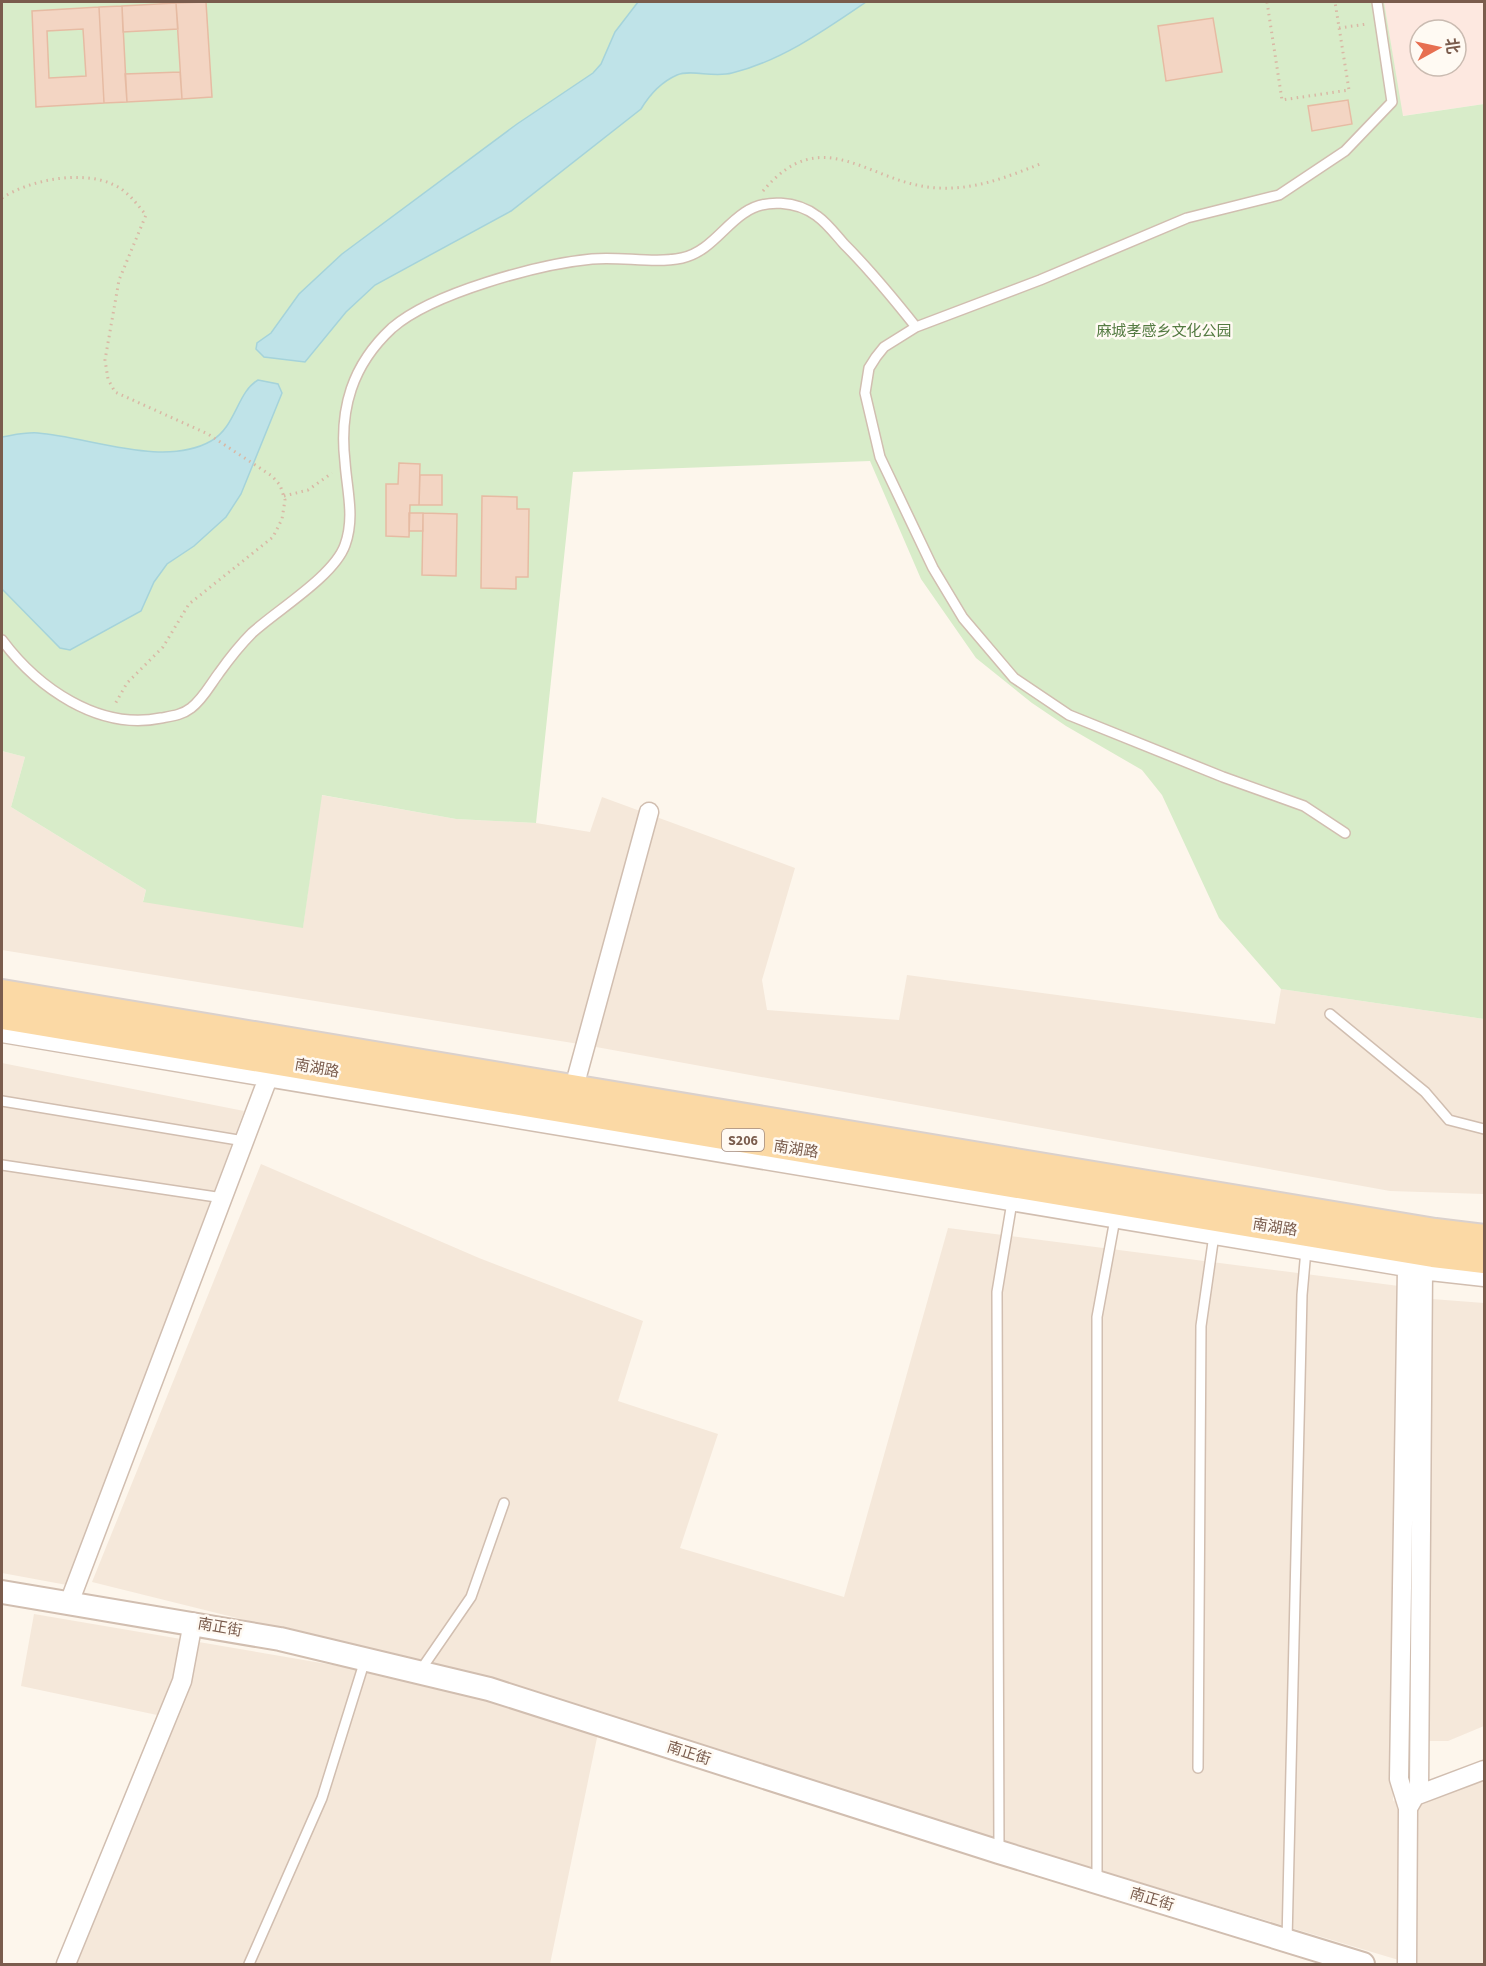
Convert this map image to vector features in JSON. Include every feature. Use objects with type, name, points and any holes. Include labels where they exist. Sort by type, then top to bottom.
[{"type":"main road","name":"南湖路","points":[[2,994],[573,1091],[1436,1233],[1485,1239]]},
{"type":"main road","name":"南湖路","points":[[2,1015],[764,1143],[1433,1253],[1485,1259]]},
{"type":"street","points":[[573,1091],[650,812]]},
{"type":"street","points":[[2,1033],[1115,1219],[1415,1268],[1485,1277]]},
{"type":"street","points":[[69,1603],[268,1078]]},
{"type":"street","points":[[1407,1965],[1411,1802],[1419,1789],[1415,1268]]},
{"type":"street","name":"南正街","points":[[2,1592],[193,1622],[366,1658],[489,1689],[999,1852],[1363,1965]]},
{"type":"street","points":[[66,1965],[182,1681],[193,1622]]},
{"type":"street","points":[[1411,1802],[1485,1770]]},
{"type":"lane","points":[[1345,833],[1304,806],[1223,777],[1069,715],[1014,678],[980,641],[947,594],[899,498],[880,457],[866,405],[866,380],[876,357],[884,347],[916,327],[1040,280],[1187,218],[1255,203],[1279,195],[1345,151],[1392,102],[1377,2]]},
{"type":"lane","points":[[2,640],[22,665],[50,689],[117,720],[152,720],[187,711],[201,699],[220,670],[251,634],[331,567],[345,546],[350,520],[343,432],[351,383],[381,339],[411,314],[490,282],[555,264],[594,259],[685,257],[708,245],[744,213],[768,204],[780,204],[800,207],[818,216],[872,272],[916,327]]},
{"type":"lane","points":[[1330,1014],[1425,1092],[1449,1120],[1485,1129]]},
{"type":"lane","points":[[2,1101],[244,1141]]},
{"type":"lane","points":[[2,1164],[223,1198]]},
{"type":"lane","points":[[999,1852],[997,1292],[1012,1202]]},
{"type":"lane","points":[[1097,1882],[1097,1317],[1115,1219]]},
{"type":"lane","points":[[1198,1768],[1201,1326],[1214,1235]]},
{"type":"lane","points":[[1287,1941],[1302,1295],[1306,1250]]},
{"type":"lane","points":[[420,1671],[471,1597],[504,1503]]},
{"type":"lane","points":[[249,1965],[322,1798],[366,1658]]},
{"type":"path","points":[[1267,2],[1282,100],[1349,90],[1335,2]]},
{"type":"path","points":[[1339,28],[1380,22]]},
{"type":"path","points":[[1267,39],[1272,38]]},
{"type":"path","points":[[744,213],[772,180],[795,163],[815,156],[831,156],[919,186],[938,188],[970,187],[1040,164]]},
{"type":"path","points":[[2,198],[36,182],[96,179],[126,192],[146,215],[119,280],[105,360],[108,379],[115,392],[208,434],[272,476],[280,485],[284,496],[282,519],[273,537],[189,604],[163,647],[127,683],[108,716]]},
{"type":"path","points":[[284,496],[308,490],[334,472],[346,470]]},
{"type":"shaded area","points":[[1384,2],[1484,2],[1484,104],[1402,116]]},
{"type":"shaded area","points":[[2,751],[25,757],[11,807],[146,890],[143,901],[303,927],[321,795],[456,819],[536,823],[590,832],[602,797],[795,868],[762,980],[767,1010],[899,1020],[907,975],[1275,1024],[1281,989],[1484,1019],[1484,1194],[1390,1191],[585,1045],[2,950]]},
{"type":"shaded area","points":[[2,1063],[244,1111],[67,1585],[2,1573]]},
{"type":"shaded area","points":[[261,1164],[479,1258],[643,1321],[618,1401],[718,1434],[680,1548],[844,1597],[948,1228],[1399,1286],[1393,1801],[1484,1765],[1484,1964],[1412,1964],[794,1779],[428,1661],[289,1631],[92,1582]]},
{"type":"shaded area","points":[[1432,1299],[1484,1303],[1484,1726],[1448,1741],[1429,1741]]},
{"type":"shaded area","points":[[34,1614],[374,1672],[528,1708],[598,1733],[550,1964],[58,1964],[157,1715],[21,1686]]},
{"type":"green space","name":"麻城孝感乡文化公园","points":[[2,2],[1384,2],[1403,116],[1484,104],[1484,1019],[1281,989],[1219,918],[1162,795],[1142,770],[1066,726],[1032,703],[976,658],[921,579],[870,461],[573,472],[536,823],[456,819],[322,795],[303,928],[143,902],[146,890],[11,807],[25,757],[2,751]]},
{"type":"water","points":[[638,2],[866,2],[802,44],[768,61],[732,73],[717,75],[683,73],[666,81],[652,93],[641,109],[511,211],[375,285],[346,312],[305,362],[264,357],[256,349],[257,343],[271,333],[299,294],[342,254],[517,124],[593,73],[601,64],[615,32]]},
{"type":"water","points":[[258,380],[278,384],[282,393],[241,494],[226,517],[194,546],[167,564],[154,582],[141,611],[70,650],[60,648],[2,589],[2,437],[38,433],[126,449],[171,452],[192,449],[219,435],[245,393]]},
{"type":"building","points":[[206,2],[212,97],[182,99],[176,3]]},
{"type":"building","points":[[176,3],[178,29],[123,32],[122,6]]},
{"type":"building","points":[[122,6],[127,102],[104,103],[99,7]]},
{"type":"building","points":[[99,7],[104,103],[36,107],[32,11]],"holes":[[[83,29],[86,76],[49,78],[47,31]]]},
{"type":"building","points":[[1213,18],[1222,72],[1166,81],[1158,26]]},
{"type":"building","points":[[180,72],[182,99],[127,102],[125,74]]},
{"type":"building","points":[[1348,100],[1352,124],[1312,131],[1308,106]]},
{"type":"building","points":[[399,463],[420,464],[419,505],[410,505],[409,537],[386,536],[386,484],[398,484]]},
{"type":"building","points":[[420,475],[442,475],[442,505],[419,505]]},
{"type":"building","points":[[482,496],[517,497],[517,509],[529,509],[528,577],[516,577],[516,589],[481,588]]},
{"type":"building","points":[[409,513],[423,513],[423,531],[409,531]]},
{"type":"building","points":[[423,513],[457,514],[456,576],[422,575]]}]
